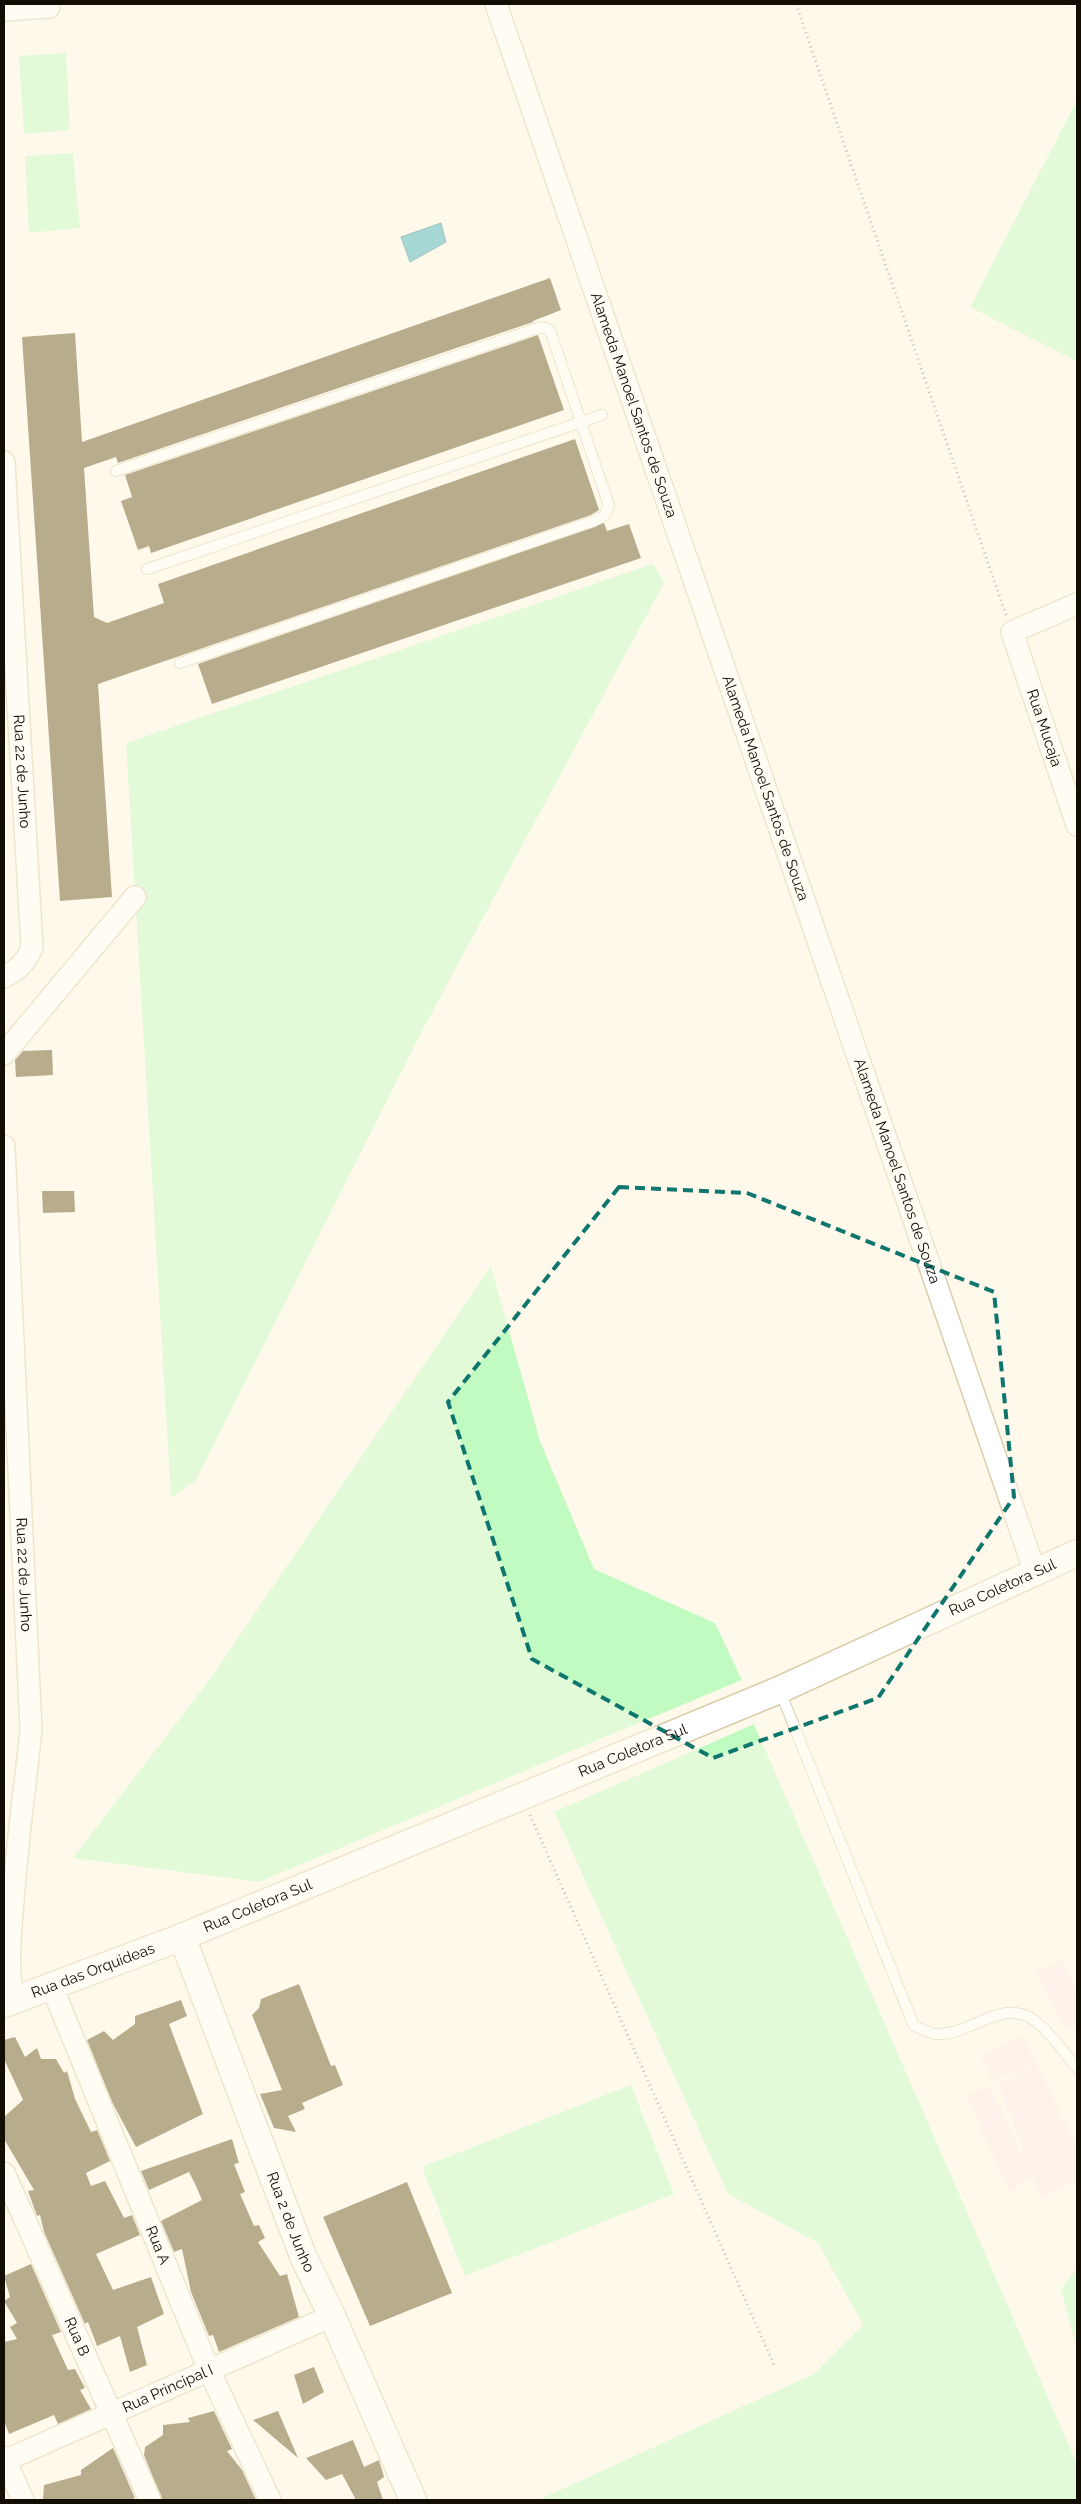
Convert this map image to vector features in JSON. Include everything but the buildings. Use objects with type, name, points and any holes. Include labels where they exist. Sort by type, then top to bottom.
[{"type":"street","name":"Alameda Manoel Santos de Souza","points":[[496,4],[1035,1572]]},
{"type":"street","points":[[4,10],[49,7]]},
{"type":"street","name":"Rua 22 de Junho","points":[[4,462],[5,527],[32,948],[28,958],[16,970],[4,977]]},
{"type":"street","points":[[1012,632],[1077,604]]},
{"type":"street","name":"Rua Mucaja","points":[[1012,632],[1077,825]]},
{"type":"street","points":[[4,1054],[135,897]]},
{"type":"street","name":"Rua 22 de Junho","points":[[4,1146],[32,1730],[19,1823],[9,1948],[8,2002]]},
{"type":"street","name":"Rua Coletora Sul","points":[[182,1937],[779,1690],[1077,1554]]},
{"type":"street","name":"Rua das Orquideas","points":[[8,2002],[182,1937]]},
{"type":"street","name":"Rua 2 de Junho","points":[[182,1937],[303,2256],[332,2316],[413,2500]]},
{"type":"street","name":"Rua A","points":[[52,1987],[209,2370],[270,2500]]},
{"type":"street","name":"Rua B","points":[[4,2173],[113,2413],[150,2500]]},
{"type":"street","name":"Rua Principal I","points":[[4,2459],[332,2316]]},
{"type":"street","points":[[4,2459],[23,2500]]},
{"type":"lane","points":[[116,471],[541,327],[550,330],[609,506],[604,516],[594,521],[180,662]]},
{"type":"lane","points":[[147,569],[602,416]]},
{"type":"lane","points":[[779,1690],[914,2026],[936,2034],[967,2028],[1009,2011],[1028,2017],[1042,2028],[1077,2068]]},
{"type":"path","points":[[796,4],[1012,632]]},
{"type":"path","points":[[522,1796],[776,2367]]},
{"type":"highlighted area","points":[[619,1187],[747,1193],[994,1292],[1014,1497],[878,1698],[713,1758],[532,1659],[448,1402]]},
{"type":"shaded area","points":[[1063,1960],[1077,1992],[1077,2023],[1066,2030],[1034,1971]]},
{"type":"shaded area","points":[[1023,2036],[1077,2147],[1077,2181],[1041,2199],[1033,2178],[1009,2192],[966,2095],[990,2086],[1030,2170],[998,2083],[1033,2067],[992,2080],[980,2054]]},
{"type":"green space","points":[[66,53],[70,130],[24,134],[19,56]]},
{"type":"green space","points":[[1077,100],[1077,361],[970,307]]},
{"type":"green space","points":[[73,153],[80,228],[29,233],[25,156]]},
{"type":"green space","points":[[653,564],[664,583],[422,1031],[196,1480],[171,1498],[126,743]]},
{"type":"green space","points":[[491,1266],[540,1441],[594,1569],[715,1623],[742,1680],[259,1882],[73,1858],[210,1679]]},
{"type":"green space","points":[[754,1724],[1077,2464],[1077,2500],[538,2500],[814,2374],[863,2325],[818,2243],[728,2194],[554,1812]]},
{"type":"green space","points":[[631,2085],[674,2194],[465,2276],[422,2167]]},
{"type":"green space","points":[[1077,2268],[1077,2350],[1061,2289]]},
{"type":"water","points":[[441,223],[446,242],[410,262],[401,237]]}]
